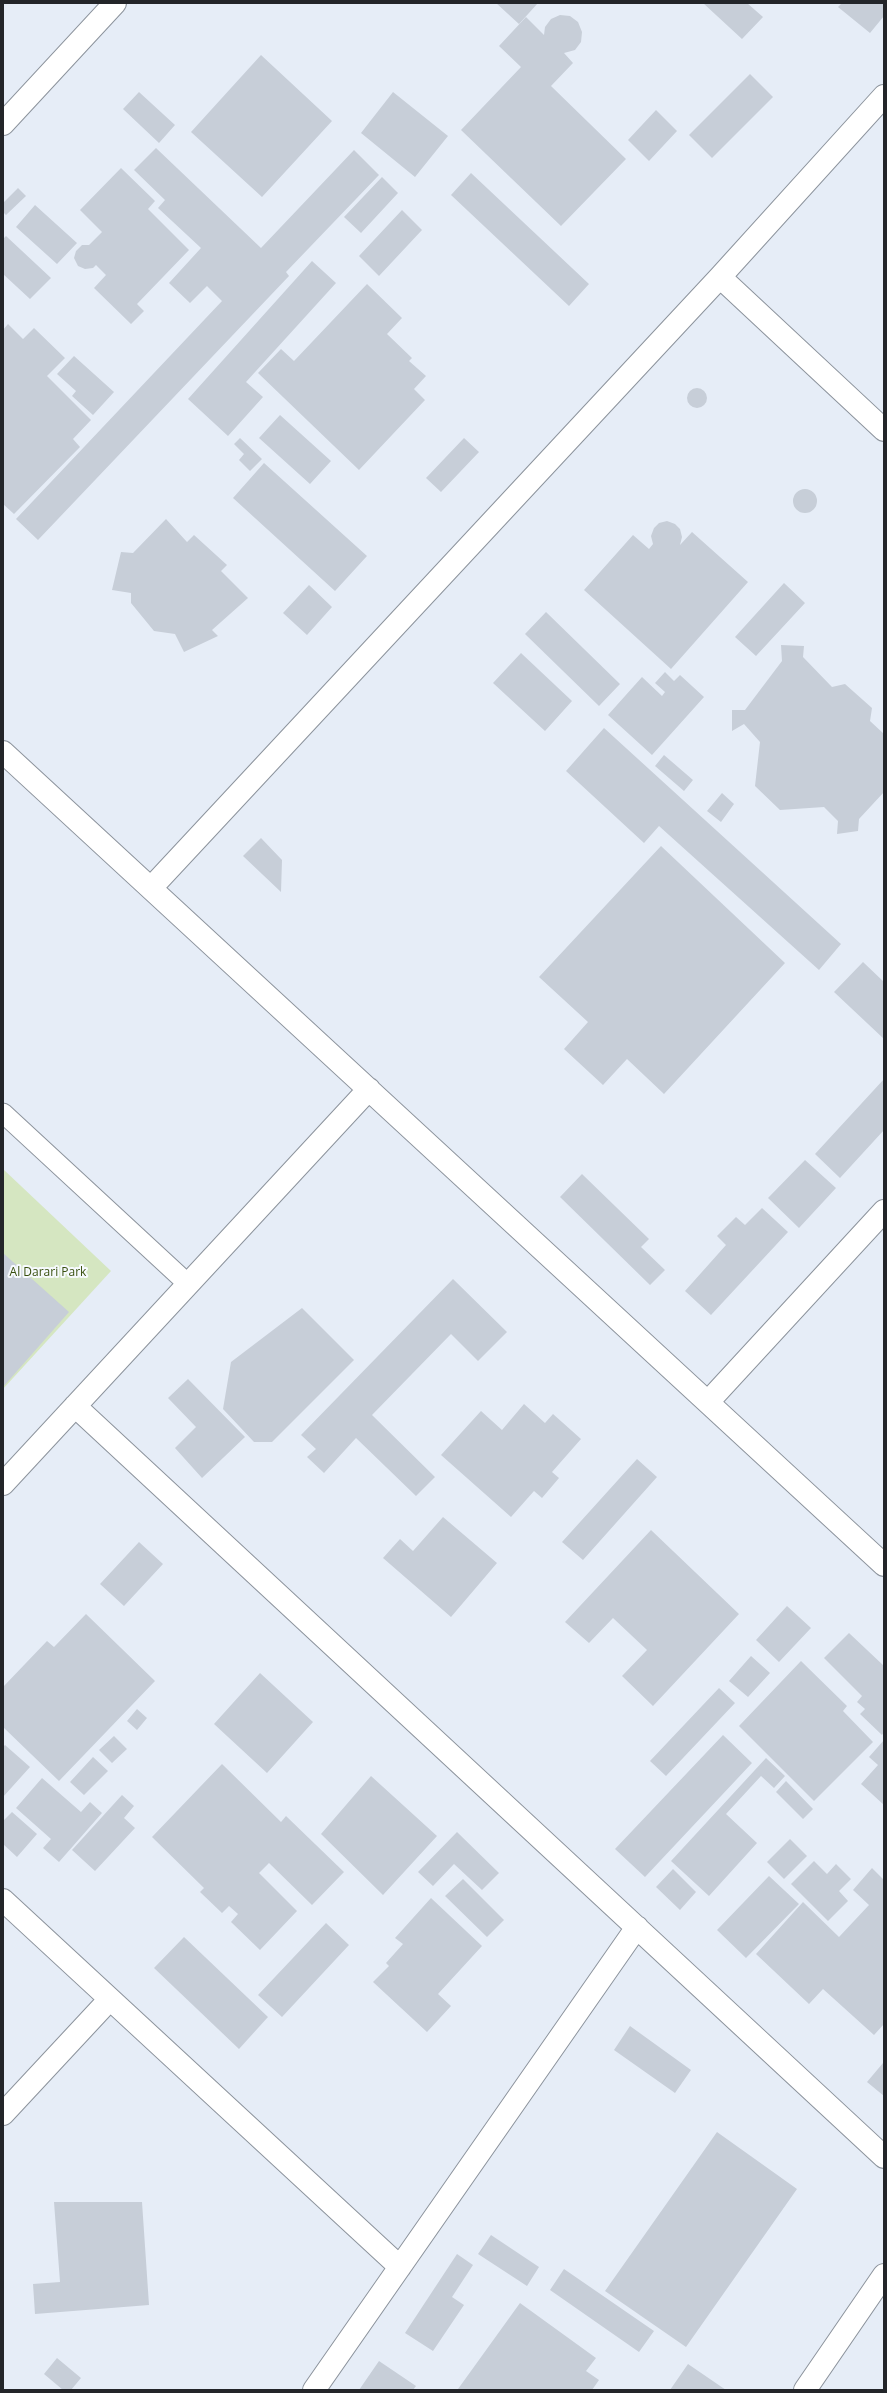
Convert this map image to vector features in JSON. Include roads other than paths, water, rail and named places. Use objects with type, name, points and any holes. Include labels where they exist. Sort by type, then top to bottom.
[{"type":"street","points":[[3,124],[115,3]]},
{"type":"street","points":[[151,888],[720,278],[884,96]]},
{"type":"street","points":[[720,278],[884,430]]},
{"type":"street","points":[[3,752],[884,1565]]},
{"type":"street","points":[[3,1484],[368,1089]]},
{"type":"street","points":[[708,1402],[884,1211]]},
{"type":"street","points":[[75,1406],[884,2157]]},
{"type":"street","points":[[3,1900],[400,2267]]},
{"type":"street","points":[[314,2390],[637,1927]]},
{"type":"street","points":[[3,2114],[110,1999]]},
{"type":"street","points":[[805,2390],[884,2275]]},
{"type":"lane","points":[[3,1113],[188,1284]]},
{"type":"park label","name":"Al Darari Park","points":[[48,1273]]}]
